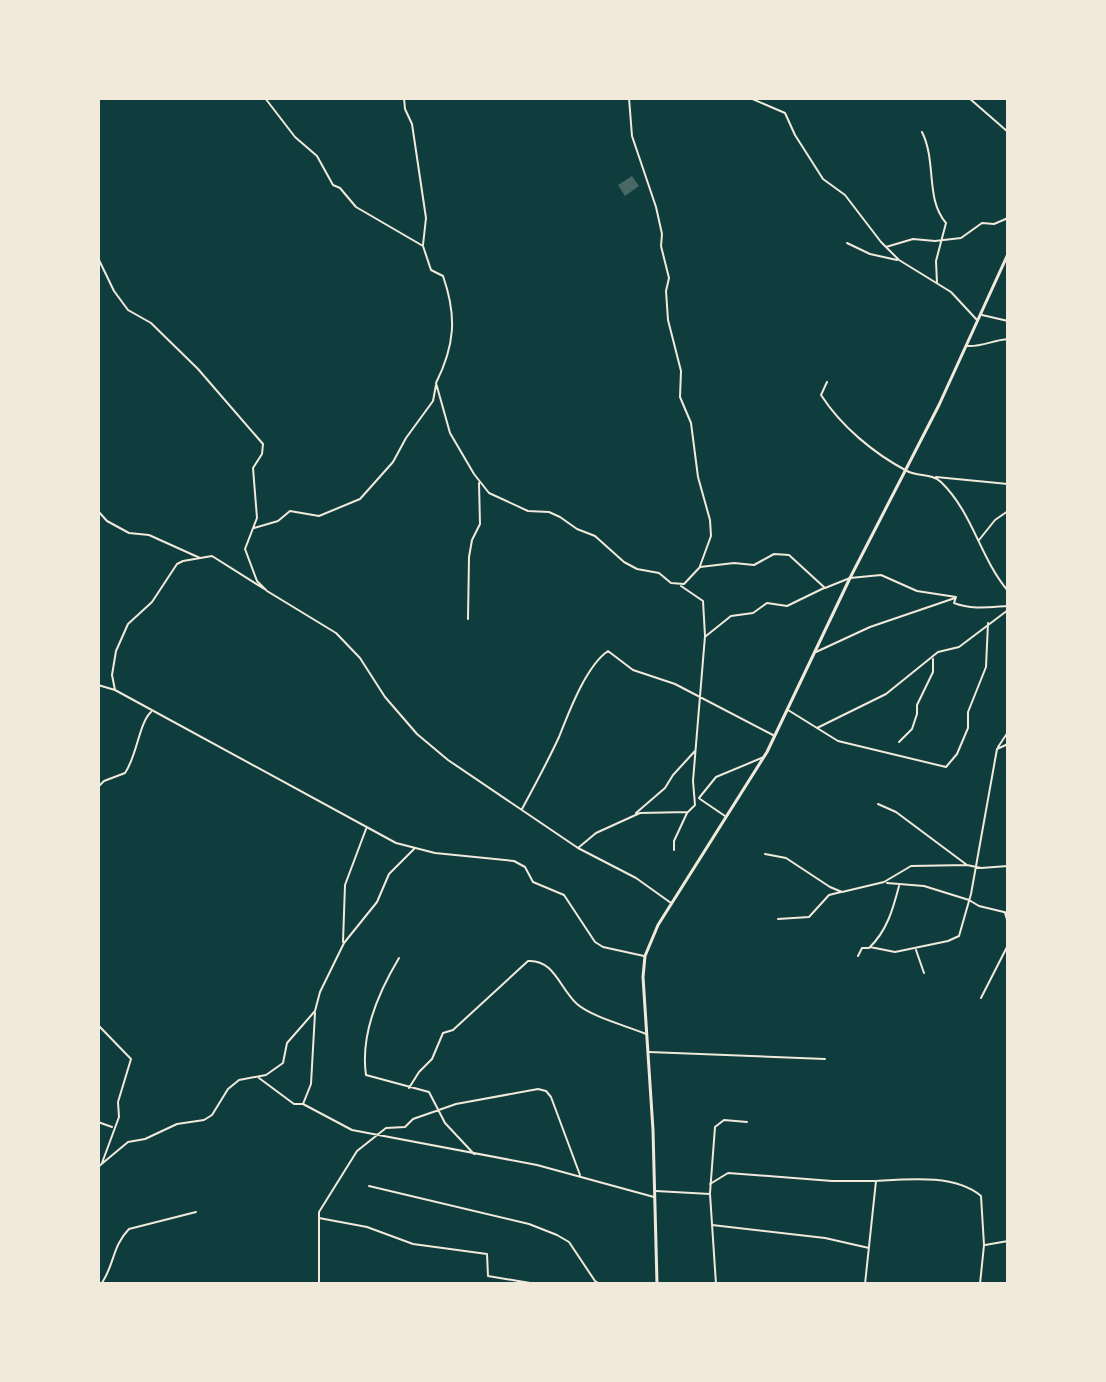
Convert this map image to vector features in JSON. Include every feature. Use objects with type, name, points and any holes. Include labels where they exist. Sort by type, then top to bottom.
[{"type":"street","points":[[265,98],[295,137],[317,156],[333,185],[340,188],[356,207],[423,246]]},
{"type":"street","points":[[253,528],[278,521],[290,511],[319,516],[360,499],[393,462],[433,401],[436,383],[450,356],[450,305],[443,276],[431,270],[423,246],[426,218],[412,124],[404,98]]},
{"type":"street","points":[[629,98],[632,136],[662,234],[661,246],[669,278],[666,291],[668,320],[681,371],[680,397],[691,423],[698,477],[710,520],[711,536],[701,557],[700,567],[684,584],[679,585]]},
{"type":"street","points":[[750,98],[785,113],[823,179],[845,195],[886,247],[899,260],[951,292],[978,321]]},
{"type":"street","points":[[969,98],[1008,132]]},
{"type":"street","points":[[922,132],[932,158],[932,184],[938,214],[946,223],[936,261],[937,284]]},
{"type":"street","points":[[886,247],[913,239],[941,241],[961,238],[982,223],[994,224],[1008,218]]},
{"type":"street","points":[[847,243],[870,254],[899,260]]},
{"type":"street","points":[[657,1284],[653,1130],[643,977],[645,956],[671,903],[764,757],[906,470],[1008,254]]},
{"type":"street","points":[[98,258],[114,291],[128,310],[161,332],[198,369],[263,444],[262,454],[253,468],[257,518],[247,540],[246,557],[257,581],[266,590]]},
{"type":"street","points":[[981,313],[1008,321]]},
{"type":"street","points":[[966,346],[1008,339]]},
{"type":"street","points":[[827,382],[821,395],[831,413],[877,453],[906,470],[935,477],[1008,484]]},
{"type":"street","points":[[436,383],[450,433],[489,493],[528,511],[549,512],[560,517],[577,529],[595,536],[624,562],[637,569],[659,573],[671,583],[694,592],[703,601],[705,636],[693,781],[697,797],[674,841],[674,850]]},
{"type":"street","points":[[935,477],[973,526],[989,567],[1008,590]]},
{"type":"street","points":[[468,619],[469,557],[472,540],[480,524],[479,480]]},
{"type":"street","points":[[98,511],[107,521],[129,533],[149,535],[201,558]]},
{"type":"street","points":[[979,540],[995,520],[1008,511]]},
{"type":"street","points":[[700,567],[734,563],[754,565],[774,554],[789,555],[825,588]]},
{"type":"street","points":[[115,690],[112,675],[116,651],[128,624],[152,602],[177,564],[212,556],[336,633],[360,658],[385,697],[417,734],[448,760],[578,848],[636,878],[671,903]]},
{"type":"street","points":[[705,636],[731,616],[753,613],[767,603],[787,606],[850,578],[881,575],[917,591],[956,597]]},
{"type":"street","points":[[956,597],[954,603],[962,606],[1008,608]]},
{"type":"street","points":[[814,653],[870,627],[956,597]]},
{"type":"street","points":[[817,728],[886,694],[938,652],[959,647],[1008,608]]},
{"type":"street","points":[[787,709],[846,743],[946,767],[957,754],[968,728],[968,712],[986,667],[988,623]]},
{"type":"street","points":[[522,809],[559,737],[573,699],[600,657],[608,651],[633,670],[675,684],[774,736]]},
{"type":"street","points":[[899,742],[912,729],[917,705],[933,672],[933,658]]},
{"type":"street","points":[[98,685],[115,690],[214,741],[367,828],[414,849],[514,861],[525,867],[533,882],[564,895],[595,942],[603,947],[645,956]]},
{"type":"street","points":[[98,787],[104,781],[125,773],[142,734],[144,719],[153,711]]},
{"type":"street","points":[[858,956],[862,948],[895,952],[959,936],[969,900],[997,749],[1008,732]]},
{"type":"street","points":[[997,749],[1008,744]]},
{"type":"street","points":[[578,848],[596,833],[635,814],[665,788],[696,750]]},
{"type":"street","points":[[697,797],[716,777],[764,757]]},
{"type":"street","points":[[697,797],[727,818]]},
{"type":"street","points":[[878,804],[896,812],[967,865],[975,868],[1008,866]]},
{"type":"street","points":[[635,814],[688,812]]},
{"type":"street","points":[[344,943],[345,885],[367,828]]},
{"type":"street","points":[[303,1104],[311,1084],[315,1011],[320,992],[344,943],[377,902],[389,874],[414,849]]},
{"type":"street","points":[[765,854],[786,858],[842,892]]},
{"type":"street","points":[[778,919],[809,917],[829,895],[884,882],[911,866],[967,865]]},
{"type":"street","points":[[884,882],[924,886],[969,900],[1006,913],[1008,923]]},
{"type":"street","points":[[870,947],[891,916],[899,885]]},
{"type":"street","points":[[981,998],[1008,945]]},
{"type":"street","points":[[916,949],[924,973]]},
{"type":"street","points":[[399,958],[370,1019],[364,1060],[366,1075],[429,1092],[445,1123],[475,1155]]},
{"type":"street","points":[[409,1088],[432,1059],[443,1033],[453,1030],[528,961],[543,962],[578,1005],[647,1034]]},
{"type":"street","points":[[100,1165],[128,1142],[212,1115],[228,1089],[239,1080],[266,1075],[283,1063],[287,1043],[315,1011]]},
{"type":"street","points":[[98,1025],[131,1059],[118,1102],[119,1117],[100,1165]]},
{"type":"street","points":[[648,1052],[825,1059]]},
{"type":"street","points":[[258,1077],[294,1104],[303,1104],[352,1130],[537,1165],[655,1197]]},
{"type":"street","points":[[319,1284],[318,1218],[349,1161],[386,1128],[405,1127],[413,1119],[438,1111],[527,1089],[546,1091],[580,1175]]},
{"type":"street","points":[[716,1284],[710,1194],[715,1127],[724,1120],[747,1122]]},
{"type":"street","points":[[98,1122],[114,1128]]},
{"type":"street","points":[[710,1184],[728,1173],[846,1181],[908,1179],[970,1186],[981,1196],[984,1245],[980,1284]]},
{"type":"street","points":[[865,1284],[876,1181]]},
{"type":"street","points":[[369,1186],[529,1224],[557,1235],[569,1242],[600,1284]]},
{"type":"street","points":[[655,1191],[710,1194]]},
{"type":"street","points":[[101,1284],[108,1276],[111,1259],[122,1236],[129,1229],[196,1212]]},
{"type":"street","points":[[318,1218],[367,1227],[413,1244],[487,1254],[488,1276],[536,1284]]},
{"type":"street","points":[[712,1225],[825,1238],[869,1248]]},
{"type":"street","points":[[984,1245],[1008,1241]]},
{"type":"building","points":[[632,176],[639,186],[625,196],[618,185]]}]
